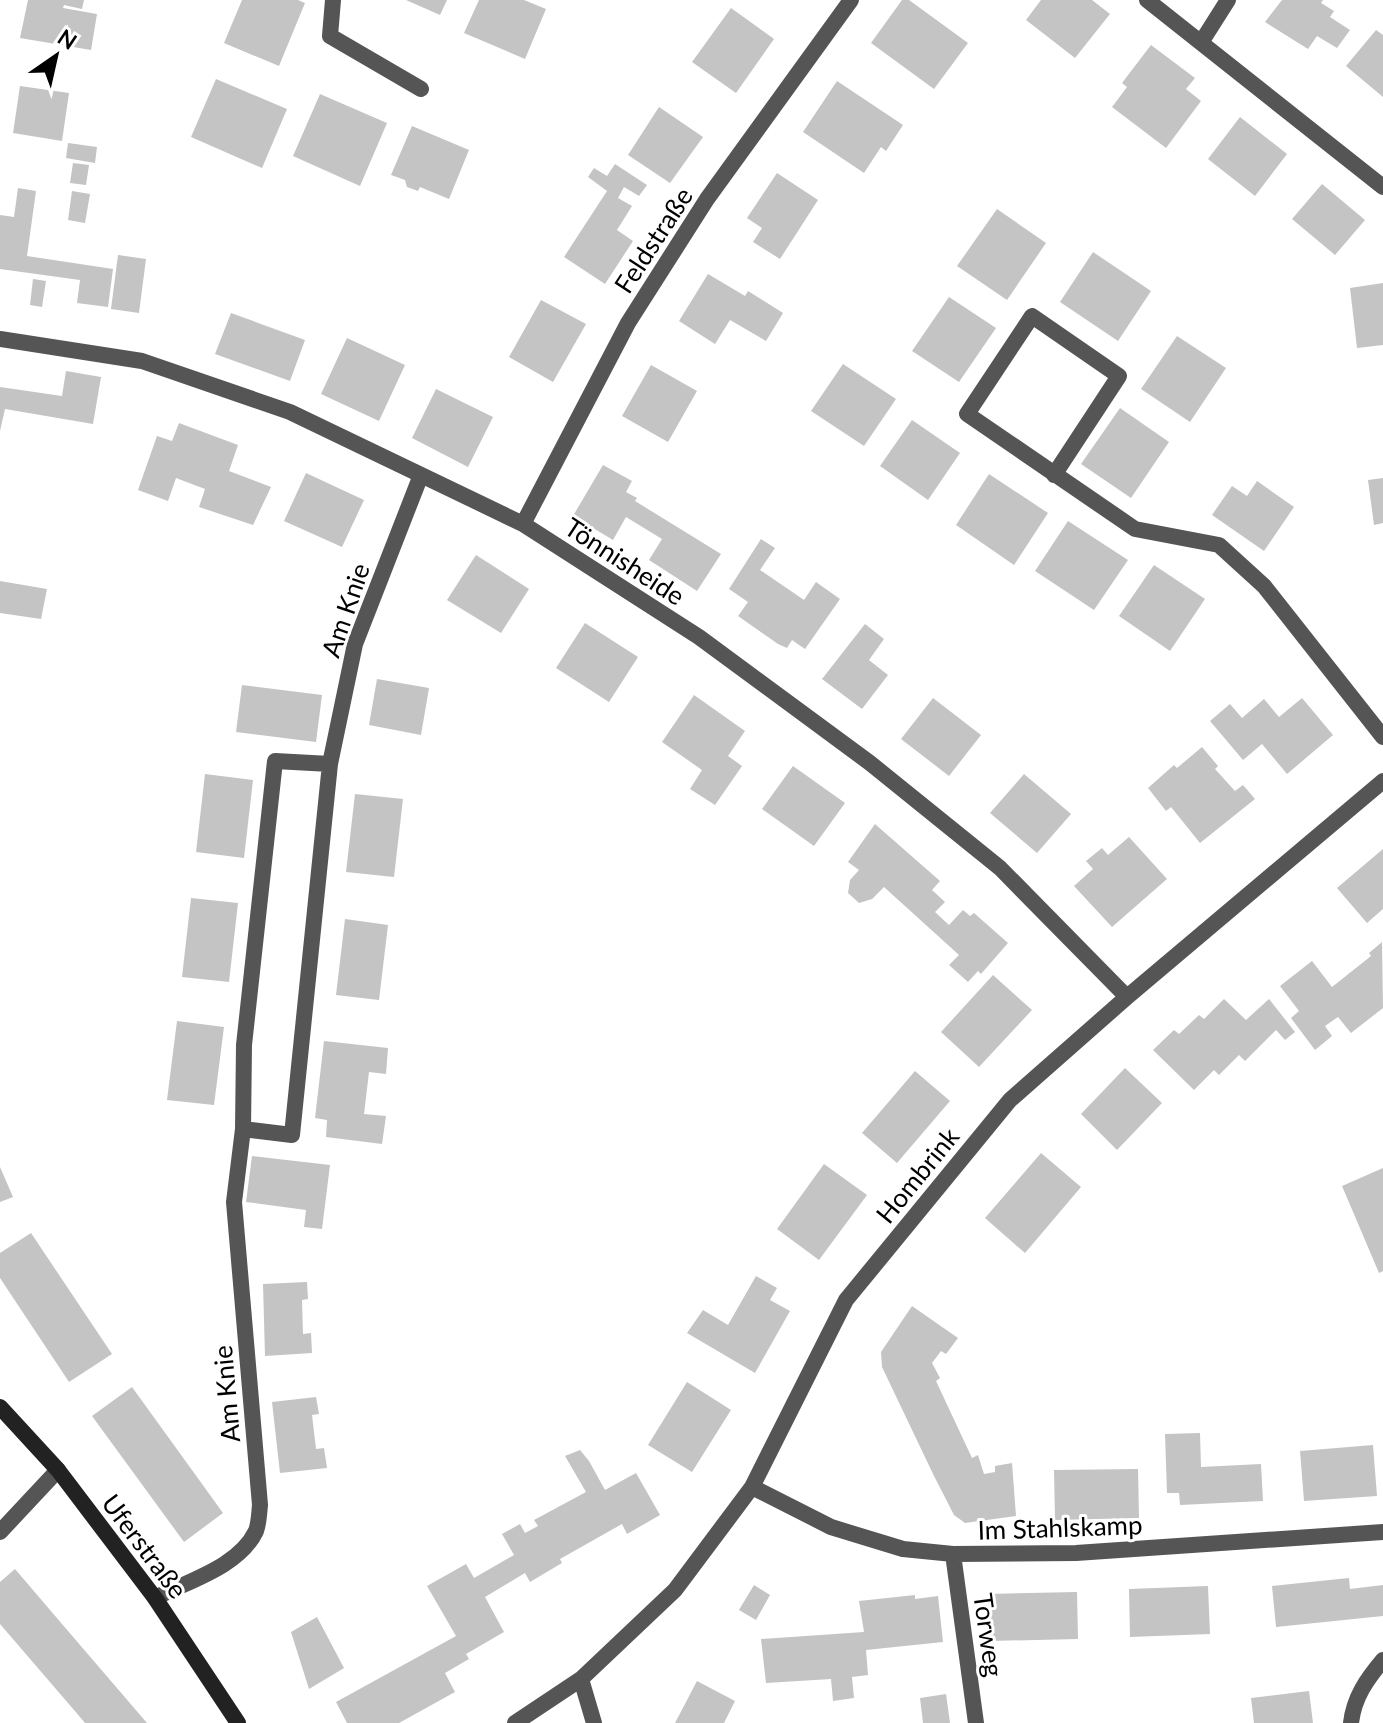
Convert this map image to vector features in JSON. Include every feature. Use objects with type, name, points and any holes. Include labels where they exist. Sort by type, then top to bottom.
[{"type":"main road","name":"Uferstraße","points":[[0,1407],[58,1470],[155,1598],[238,1723]]},
{"type":"street","points":[[333,0],[330,36],[421,89]]},
{"type":"street","name":"Feldstraße","points":[[523,524],[628,323],[707,199],[851,0]]},
{"type":"street","points":[[1147,0],[1383,187]]},
{"type":"street","points":[[1202,41],[1228,0]]},
{"type":"street","points":[[1054,475],[1119,376],[1032,316],[967,414],[1054,475],[1135,529],[1219,545],[1264,586],[1383,737]]},
{"type":"street","name":"Tönnisheide","points":[[0,339],[142,361],[290,412],[523,524],[699,637],[870,763],[1000,868],[1127,997]]},
{"type":"street","name":"Am Knie","points":[[243,1129],[292,1135],[330,764],[355,644],[421,475]]},
{"type":"street","name":"Am Knie","points":[[155,1598],[230,1560],[248,1544],[258,1528],[260,1505],[234,1202],[243,1129],[244,1045],[275,761],[330,764]]},
{"type":"street","name":"Hombrink","points":[[515,1723],[581,1679],[675,1590],[752,1487],[846,1300],[1010,1100],[1383,781]]},
{"type":"street","points":[[0,1532],[58,1470]]},
{"type":"street","name":"Im Stahlskamp","points":[[752,1487],[831,1527],[903,1549],[953,1554],[1076,1553],[1383,1532]]},
{"type":"street","name":"Torweg","points":[[953,1554],[976,1723]]},
{"type":"street","points":[[1351,1723],[1353,1706],[1366,1681],[1383,1660]]},
{"type":"street","points":[[581,1679],[594,1723]]},
{"type":"building","points":[[28,0],[84,0],[82,9],[64,5],[63,8],[97,14],[91,50],[20,38]]},
{"type":"building","points":[[242,0],[298,0],[305,3],[279,66],[224,43]]},
{"type":"building","points":[[406,0],[447,0],[440,15]]},
{"type":"building","points":[[479,0],[524,0],[546,9],[525,59],[464,33]]},
{"type":"building","points":[[902,0],[909,0],[968,43],[934,89],[871,43]]},
{"type":"building","points":[[1041,0],[1092,0],[1110,14],[1075,58],[1026,20]]},
{"type":"building","points":[[1282,0],[1323,0],[1321,3],[1334,11],[1330,17],[1350,30],[1337,48],[1317,36],[1308,49],[1265,22]]},
{"type":"building","points":[[731,8],[774,39],[736,93],[692,62]]},
{"type":"building","points":[[1376,30],[1383,35],[1383,97],[1346,66]]},
{"type":"building","points":[[1151,45],[1195,78],[1186,89],[1201,101],[1166,148],[1112,107],[1127,87],[1122,83]]},
{"type":"building","points":[[216,79],[287,109],[262,168],[191,137]]},
{"type":"building","points":[[837,81],[903,125],[886,151],[881,147],[864,173],[803,132]]},
{"type":"building","points":[[20,86],[69,93],[62,141],[13,133]]},
{"type":"building","points":[[320,94],[387,123],[360,186],[293,156]]},
{"type":"building","points":[[659,107],[703,137],[670,183],[628,155]]},
{"type":"building","points":[[1240,117],[1287,154],[1255,196],[1208,159]]},
{"type":"building","points":[[412,126],[469,150],[449,199],[420,187],[418,191],[407,187],[405,180],[391,175]]},
{"type":"building","points":[[68,143],[97,147],[95,163],[66,158]]},
{"type":"building","points":[[73,163],[89,165],[86,185],[70,183]]},
{"type":"building","points":[[615,164],[647,185],[639,196],[624,187],[618,198],[632,206],[617,230],[633,241],[605,284],[564,257],[607,191],[588,177],[594,168],[607,176]]},
{"type":"building","points":[[777,173],[818,200],[780,259],[753,242],[762,228],[747,218]]},
{"type":"building","points":[[1322,184],[1365,220],[1335,255],[1292,219]]},
{"type":"building","points":[[18,188],[36,191],[27,256],[113,269],[108,307],[77,303],[80,280],[0,269],[0,215],[14,217]]},
{"type":"building","points":[[72,191],[90,194],[85,223],[68,220]]},
{"type":"building","points":[[997,209],[1046,243],[1007,300],[957,266]]},
{"type":"building","points":[[1093,252],[1151,291],[1118,341],[1060,302]]},
{"type":"building","points":[[118,255],[146,259],[139,313],[111,309]]},
{"type":"building","points":[[708,274],[745,296],[748,291],[783,313],[766,341],[730,320],[715,344],[679,321]]},
{"type":"building","points":[[33,279],[46,281],[42,307],[30,305]]},
{"type":"building","points":[[1383,283],[1383,345],[1357,348],[1350,288]]},
{"type":"building","points":[[949,297],[996,328],[959,382],[912,351]]},
{"type":"building","points":[[541,300],[586,324],[553,382],[509,357]]},
{"type":"building","points":[[231,313],[305,340],[290,381],[215,354]]},
{"type":"building","points":[[1177,336],[1226,368],[1190,422],[1141,389]]},
{"type":"building","points":[[347,338],[405,365],[379,421],[321,394]]},
{"type":"building","points":[[843,364],[896,399],[864,446],[811,411]]},
{"type":"building","points":[[651,365],[697,391],[668,442],[622,416]]},
{"type":"building","points":[[66,371],[101,377],[93,424],[5,409],[0,431],[0,387],[62,396]]},
{"type":"building","points":[[436,389],[493,417],[468,467],[412,438]]},
{"type":"building","points":[[1120,408],[1169,442],[1131,498],[1081,464]]},
{"type":"building","points":[[912,420],[960,453],[928,500],[880,466]]},
{"type":"building","points":[[179,423],[238,445],[229,471],[271,487],[253,525],[199,507],[205,489],[176,478],[168,501],[138,490],[157,436],[172,441]]},
{"type":"building","points":[[603,465],[632,481],[626,492],[637,498],[635,501],[721,554],[697,591],[649,560],[662,539],[626,517],[613,540],[573,516]]},
{"type":"building","points":[[306,473],[364,500],[342,547],[284,521]]},
{"type":"building","points":[[989,474],[1048,513],[1014,565],[956,525]]},
{"type":"building","points":[[1383,478],[1383,523],[1374,525],[1368,480]]},
{"type":"building","points":[[1257,481],[1294,507],[1264,551],[1212,515],[1232,486],[1247,496]]},
{"type":"building","points":[[1068,521],[1128,560],[1094,610],[1035,571]]},
{"type":"building","points":[[761,539],[775,548],[760,570],[804,600],[816,582],[840,599],[805,649],[792,640],[787,648],[778,644],[738,616],[748,602],[729,589]]},
{"type":"building","points":[[476,555],[529,589],[501,633],[447,600]]},
{"type":"building","points":[[1154,565],[1205,599],[1170,651],[1119,616]]},
{"type":"building","points":[[0,581],[47,589],[41,619],[0,613]]},
{"type":"building","points":[[585,623],[638,657],[609,702],[556,668]]},
{"type":"building","points":[[865,624],[884,639],[869,660],[888,675],[862,709],[822,679]]},
{"type":"building","points":[[377,679],[429,688],[421,735],[369,725]]},
{"type":"building","points":[[242,685],[322,695],[316,742],[236,732]]},
{"type":"building","points":[[694,695],[745,731],[728,756],[742,766],[715,805],[690,789],[702,770],[662,742]]},
{"type":"building","points":[[933,698],[981,735],[949,776],[901,739]]},
{"type":"building","points":[[1302,698],[1333,735],[1287,774],[1262,744],[1243,760],[1210,721],[1230,704],[1242,718],[1264,699],[1279,717]]},
{"type":"building","points":[[1202,747],[1218,766],[1215,769],[1235,791],[1243,785],[1255,799],[1200,843],[1171,807],[1166,811],[1148,788],[1174,765],[1177,768]]},
{"type":"building","points":[[793,766],[845,803],[814,846],[762,809]]},
{"type":"building","points":[[205,774],[253,780],[244,858],[196,852]]},
{"type":"building","points":[[1024,774],[1071,814],[1037,853],[990,813]]},
{"type":"building","points":[[355,794],[403,799],[394,877],[346,872]]},
{"type":"building","points":[[875,824],[940,881],[932,890],[945,902],[935,912],[949,925],[963,910],[970,916],[974,913],[1008,943],[981,974],[978,971],[968,982],[949,965],[959,955],[884,887],[872,899],[859,903],[848,893],[850,880],[859,870],[848,862]]},
{"type":"building","points":[[1129,837],[1167,879],[1112,927],[1074,886],[1093,869],[1086,861],[1102,848],[1108,855]]},
{"type":"building","points":[[1383,849],[1383,909],[1367,923],[1337,888]]},
{"type":"building","points":[[191,898],[238,903],[229,982],[182,977]]},
{"type":"building","points":[[345,919],[388,925],[379,1000],[336,995]]},
{"type":"building","points":[[1382,942],[1383,1008],[1351,1033],[1338,1017],[1325,1026],[1332,1036],[1315,1050],[1291,1018],[1299,1011],[1280,986],[1312,961],[1332,987],[1371,956],[1369,953]]},
{"type":"building","points":[[993,975],[1032,1010],[979,1067],[941,1032]]},
{"type":"building","points":[[1224,999],[1246,1020],[1269,999],[1295,1032],[1285,1040],[1276,1030],[1245,1061],[1239,1055],[1219,1075],[1214,1070],[1194,1090],[1153,1050],[1174,1030],[1179,1034],[1199,1015],[1204,1019]]},
{"type":"building","points":[[177,1021],[224,1027],[214,1105],[167,1100]]},
{"type":"building","points":[[324,1041],[388,1048],[386,1074],[369,1072],[364,1114],[386,1116],[382,1144],[326,1137],[327,1120],[315,1118]]},
{"type":"building","points":[[1125,1068],[1162,1103],[1117,1150],[1081,1114]]},
{"type":"building","points":[[915,1071],[950,1101],[897,1163],[862,1133]]},
{"type":"building","points":[[1041,1153],[1081,1187],[1025,1253],[985,1218]]},
{"type":"building","points":[[252,1156],[330,1165],[322,1229],[304,1227],[306,1210],[246,1202]]},
{"type":"building","points":[[824,1164],[867,1195],[819,1260],[777,1229]]},
{"type":"building","points":[[0,1167],[13,1197],[0,1202]]},
{"type":"building","points":[[1383,1168],[1383,1271],[1379,1273],[1342,1186]]},
{"type":"building","points":[[31,1233],[112,1354],[69,1382],[0,1278],[0,1253]]},
{"type":"building","points":[[756,1276],[777,1288],[770,1300],[790,1311],[755,1373],[687,1333],[703,1310],[728,1325]]},
{"type":"building","points":[[307,1282],[308,1299],[302,1300],[303,1334],[311,1333],[312,1353],[265,1356],[263,1284]]},
{"type":"building","points":[[912,1306],[958,1338],[946,1354],[941,1351],[932,1363],[940,1378],[936,1381],[972,1458],[978,1455],[984,1474],[995,1472],[995,1466],[1012,1463],[1016,1516],[965,1523],[954,1515],[934,1476],[882,1367],[881,1352]]},
{"type":"building","points":[[687,1382],[731,1410],[692,1472],[648,1445]]},
{"type":"building","points":[[132,1387],[223,1513],[184,1542],[92,1416]]},
{"type":"building","points":[[316,1397],[319,1414],[312,1415],[316,1449],[324,1448],[327,1468],[280,1473],[272,1402]]},
{"type":"building","points":[[1200,1433],[1201,1467],[1261,1464],[1263,1501],[1180,1505],[1179,1493],[1167,1493],[1165,1434]]},
{"type":"building","points":[[1373,1445],[1377,1496],[1304,1501],[1300,1451]]},
{"type":"building","points":[[580,1450],[605,1490],[636,1473],[660,1515],[627,1534],[622,1524],[560,1559],[562,1563],[530,1582],[525,1573],[485,1597],[504,1632],[466,1654],[469,1659],[445,1673],[455,1692],[399,1723],[347,1723],[336,1702],[456,1636],[427,1586],[466,1564],[474,1578],[514,1555],[502,1534],[520,1524],[525,1533],[538,1526],[534,1520],[586,1492],[565,1456]]},
{"type":"building","points":[[1138,1469],[1139,1518],[1055,1520],[1054,1470]]},
{"type":"building","points":[[15,1569],[147,1723],[85,1723],[0,1624],[0,1582]]},
{"type":"building","points":[[1349,1578],[1350,1589],[1383,1585],[1383,1616],[1276,1627],[1272,1586]]},
{"type":"building","points":[[754,1585],[770,1595],[756,1620],[739,1610]]},
{"type":"building","points":[[1208,1586],[1210,1634],[1130,1637],[1129,1589]]},
{"type":"building","points":[[1077,1592],[1078,1639],[989,1641],[988,1594]]},
{"type":"building","points":[[915,1595],[915,1599],[938,1596],[943,1642],[866,1650],[868,1675],[852,1677],[854,1698],[833,1701],[831,1679],[766,1683],[761,1639],[864,1632],[859,1601]]},
{"type":"building","points":[[317,1617],[344,1668],[309,1689],[291,1632]]},
{"type":"building","points":[[697,1681],[735,1701],[724,1723],[675,1723]]},
{"type":"building","points":[[1309,1691],[1313,1723],[1254,1723],[1251,1698]]},
{"type":"building","points":[[946,1694],[950,1723],[923,1723],[920,1698]]}]
